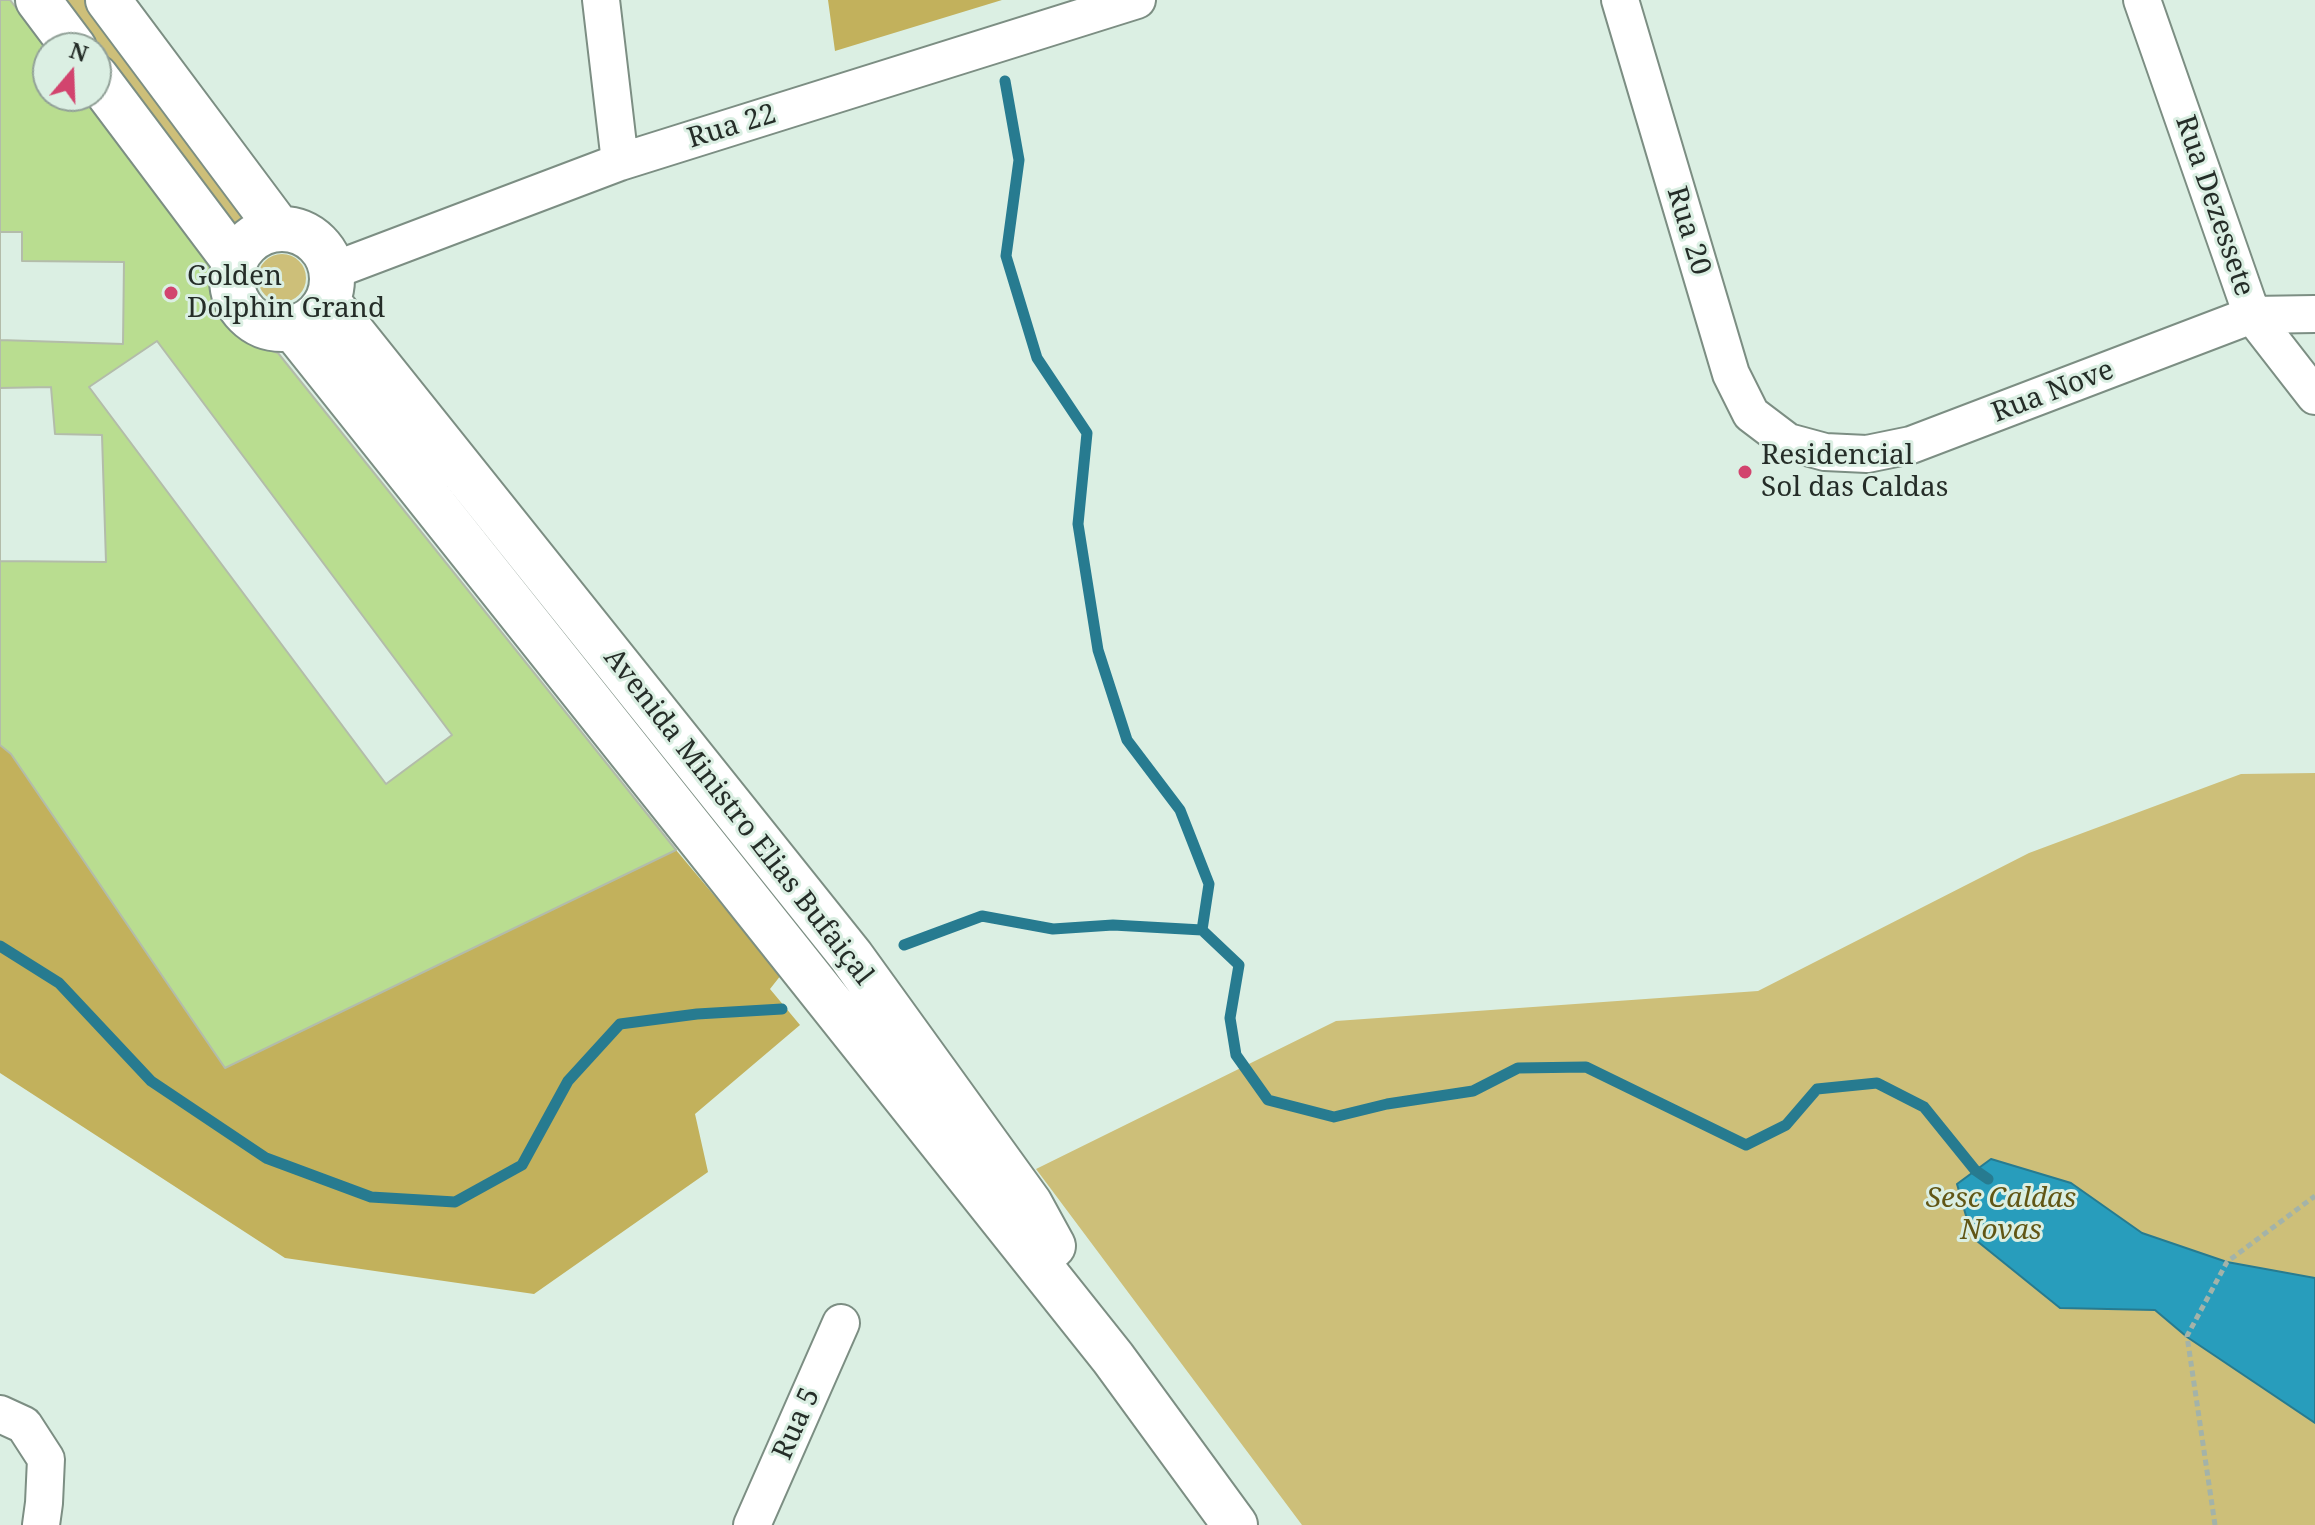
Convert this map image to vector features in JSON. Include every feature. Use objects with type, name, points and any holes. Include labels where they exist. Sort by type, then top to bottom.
[{"type":"main road","points":[[38,0],[62,32]]},
{"type":"main road","points":[[108,0],[279,229]]},
{"type":"main road","points":[[112,98],[235,262]]},
{"type":"main road","points":[[279,229],[294,230],[308,236],[319,246],[330,286],[319,314],[293,328],[277,329],[263,326],[240,306],[232,277],[242,249],[252,239],[279,229]]},
{"type":"main road","name":"Avenida Ministro Elias Bufaiçal","points":[[330,286],[851,956],[1030,1204],[1113,1358]]},
{"type":"main road","name":"Avenida Ministro Elias Bufaiçal","points":[[293,328],[1113,1358],[1235,1525]]},
{"type":"street","points":[[601,0],[620,162]]},
{"type":"street","name":"Rua 22","points":[[330,286],[620,162],[1137,0]]},
{"type":"street","name":"Rua 20","points":[[1620,0],[1731,374],[1751,414],[1788,442]]},
{"type":"street","name":"Rua Dezessete","points":[[2142,0],[2252,315],[2315,396]]},
{"type":"street","name":"Rua Nove","points":[[1788,442],[1825,452],[1867,454],[1911,445],[2252,315],[2315,314]]},
{"type":"street","name":"Rua 5","points":[[752,1525],[841,1323]]},
{"type":"street","points":[[0,1414],[24,1425],[46,1459],[41,1525]]},
{"type":"path","points":[[2215,1525],[2187,1336],[2227,1262],[2315,1196]]},
{"type":"green space","points":[[63,0],[89,0],[249,218],[245,225],[230,223],[112,65],[112,32],[87,32]]},
{"type":"green space","points":[[282,254],[299,261],[306,278],[299,295],[282,302],[265,295],[258,278],[265,261]]},
{"type":"green space","name":"Sesc Caldas Novas","points":[[2315,773],[2315,1525],[1302,1525],[1036,1169],[1336,1021],[1758,991],[2029,853],[2241,774]]},
{"type":"shaded area","points":[[828,0],[1002,0],[835,51]]},
{"type":"shaded area","points":[[0,745],[11,754],[225,1068],[676,850],[781,975],[770,989],[800,1025],[695,1114],[708,1172],[534,1294],[285,1258],[0,1073]]},
{"type":"water","points":[[1991,1159],[2071,1183],[2142,1233],[2227,1262],[2315,1278],[2315,1423],[2187,1337],[2155,1310],[2060,1308],[1972,1237],[1957,1184]]},
{"type":"building","points":[[0,0],[10,0],[35,32],[32,32],[32,112],[96,112],[212,261],[212,296],[225,323],[258,346],[278,353],[676,850],[225,1068],[11,754],[0,745]]},
{"type":"building","points":[[0,232],[22,232],[22,261],[124,262],[123,344],[0,340]]},
{"type":"building","points":[[157,341],[452,735],[386,784],[89,387]]},
{"type":"building","points":[[51,387],[55,434],[102,435],[106,562],[0,561],[0,388]]},
{"type":"waterway","points":[[1005,81],[1019,160],[1006,256],[1037,358],[1087,433],[1078,524],[1098,650],[1127,740],[1180,810],[1209,884],[1202,930]]},
{"type":"waterway","points":[[904,945],[982,916],[1053,929],[1113,925],[1202,930],[1239,965],[1230,1018],[1236,1055],[1268,1100],[1334,1117],[1387,1104],[1473,1091],[1518,1068],[1586,1067],[1746,1145],[1786,1125],[1817,1089],[1877,1083],[1924,1107],[1975,1170],[1988,1179]]},
{"type":"waterway","points":[[0,946],[59,983],[151,1081],[266,1158],[371,1197],[455,1202],[522,1165],[568,1081],[620,1024],[697,1014],[782,1009]]},
{"type":"place","name":"Golden Dolphin Grand","points":[[171,293]]},
{"type":"place","name":"Residencial Sol das Caldas","points":[[1745,472]]}]
